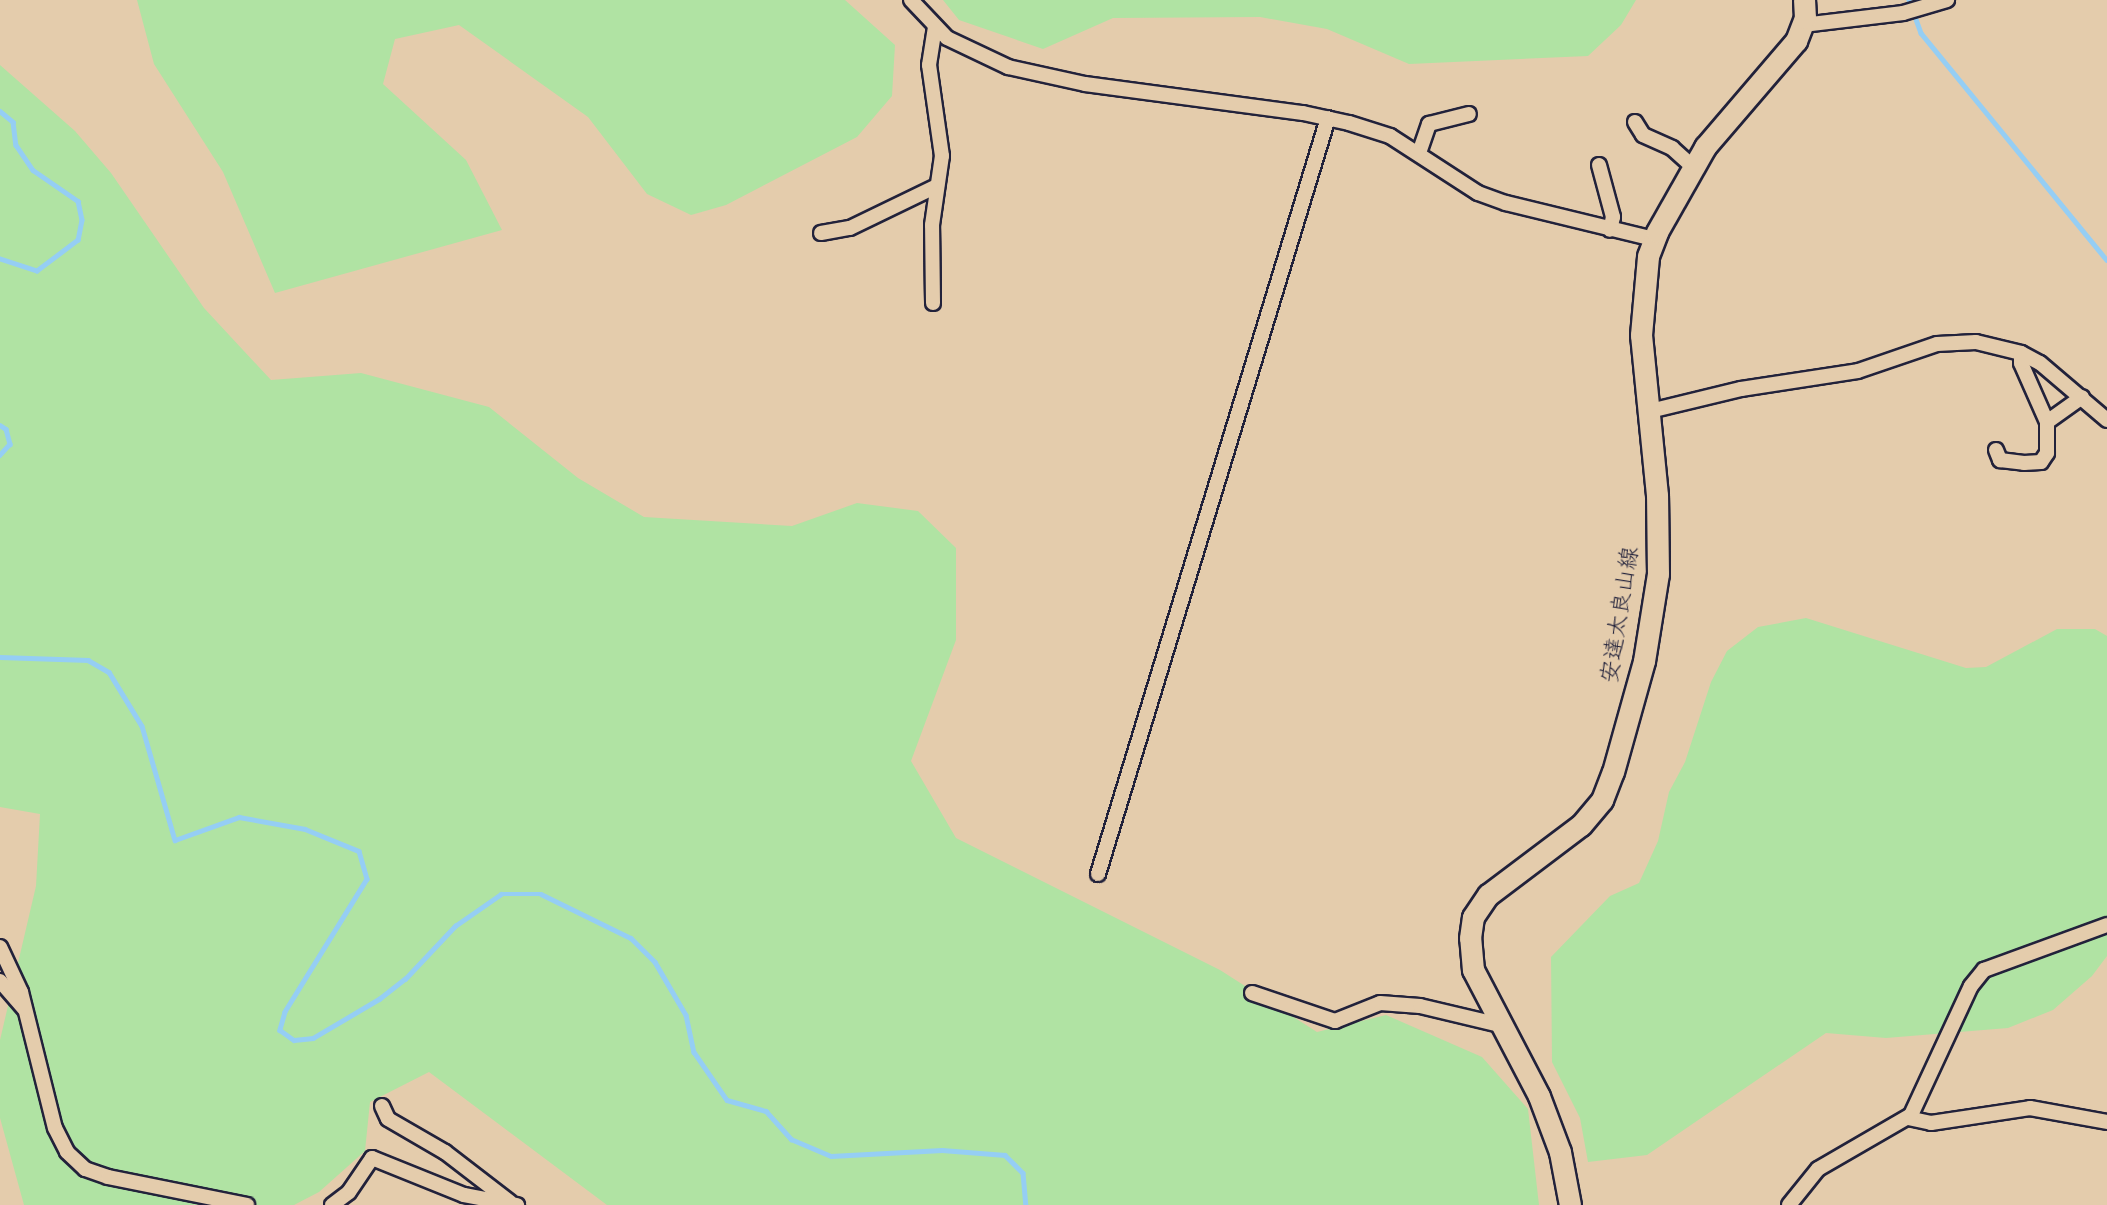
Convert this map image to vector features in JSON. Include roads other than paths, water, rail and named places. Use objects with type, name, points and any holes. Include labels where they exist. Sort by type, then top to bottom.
[{"type":"main road","name":"安達太良山線","points":[[1570,1205],[1560,1152],[1539,1096],[1474,970],[1470,937],[1473,917],[1488,895],[1581,825],[1602,800],[1613,772],[1644,662],[1658,574],[1650,411],[1641,335],[1643,284],[1654,239],[1693,167],[1727,117],[1789,53],[1803,24],[1804,0]]},
{"type":"street","points":[[911,0],[935,28],[985,57],[1048,76],[1328,118],[1375,130],[1419,153],[1478,192],[1610,230],[1654,239]]},
{"type":"street","points":[[1803,24],[1903,13],[1929,8],[1947,0]]},
{"type":"street","points":[[933,303],[932,225],[942,156],[929,65],[935,28]]},
{"type":"street","points":[[1419,153],[1429,124],[1469,114]]},
{"type":"street","points":[[1098,874],[1328,118]]},
{"type":"street","points":[[1634,122],[1643,135],[1672,148],[1693,167]]},
{"type":"street","points":[[1599,165],[1613,217],[1610,230]]},
{"type":"street","points":[[821,233],[850,228],[937,186]]},
{"type":"street","points":[[1650,411],[1741,389],[1858,371],[1937,344],[1976,342],[2021,353],[2082,397],[2107,420]]},
{"type":"street","points":[[1996,450],[2000,460],[2040,462],[2047,453],[2046,422],[2021,363],[2021,353]]},
{"type":"street","points":[[2046,422],[2082,397]]},
{"type":"street","points":[[1789,1205],[1818,1169],[1908,1118],[1921,1101],[1971,986],[1984,970],[2107,925]]},
{"type":"street","points":[[0,947],[12,965],[55,1128],[67,1152],[85,1169],[247,1205]]},
{"type":"street","points":[[0,981],[25,1010]]},
{"type":"street","points":[[1252,993],[1335,1021],[1380,1003],[1420,1006],[1504,1026]]},
{"type":"street","points":[[382,1106],[388,1119],[445,1152],[514,1204]]},
{"type":"street","points":[[1908,1118],[1931,1122],[2030,1108],[2107,1122]]},
{"type":"street","points":[[332,1205],[349,1192],[372,1158],[459,1200],[514,1204]]},
{"type":"waterway","points":[[1909,0],[1921,33],[2107,260]]},
{"type":"waterway","points":[[0,111],[13,122],[16,145],[33,170],[78,201],[82,220],[78,240],[37,271],[0,259]]},
{"type":"waterway","points":[[0,425],[6,429],[10,444],[0,455]]},
{"type":"waterway","points":[[0,657],[88,660],[109,672],[142,726],[175,840],[239,817],[305,829],[359,851],[367,879],[285,1012],[280,1030],[294,1040],[313,1038],[379,999],[405,979],[455,926],[501,894],[541,894],[631,938],[655,962],[686,1015],[694,1052],[727,1100],[766,1111],[791,1139],[831,1156],[942,1150],[1005,1155],[1023,1173],[1026,1205]]}]
